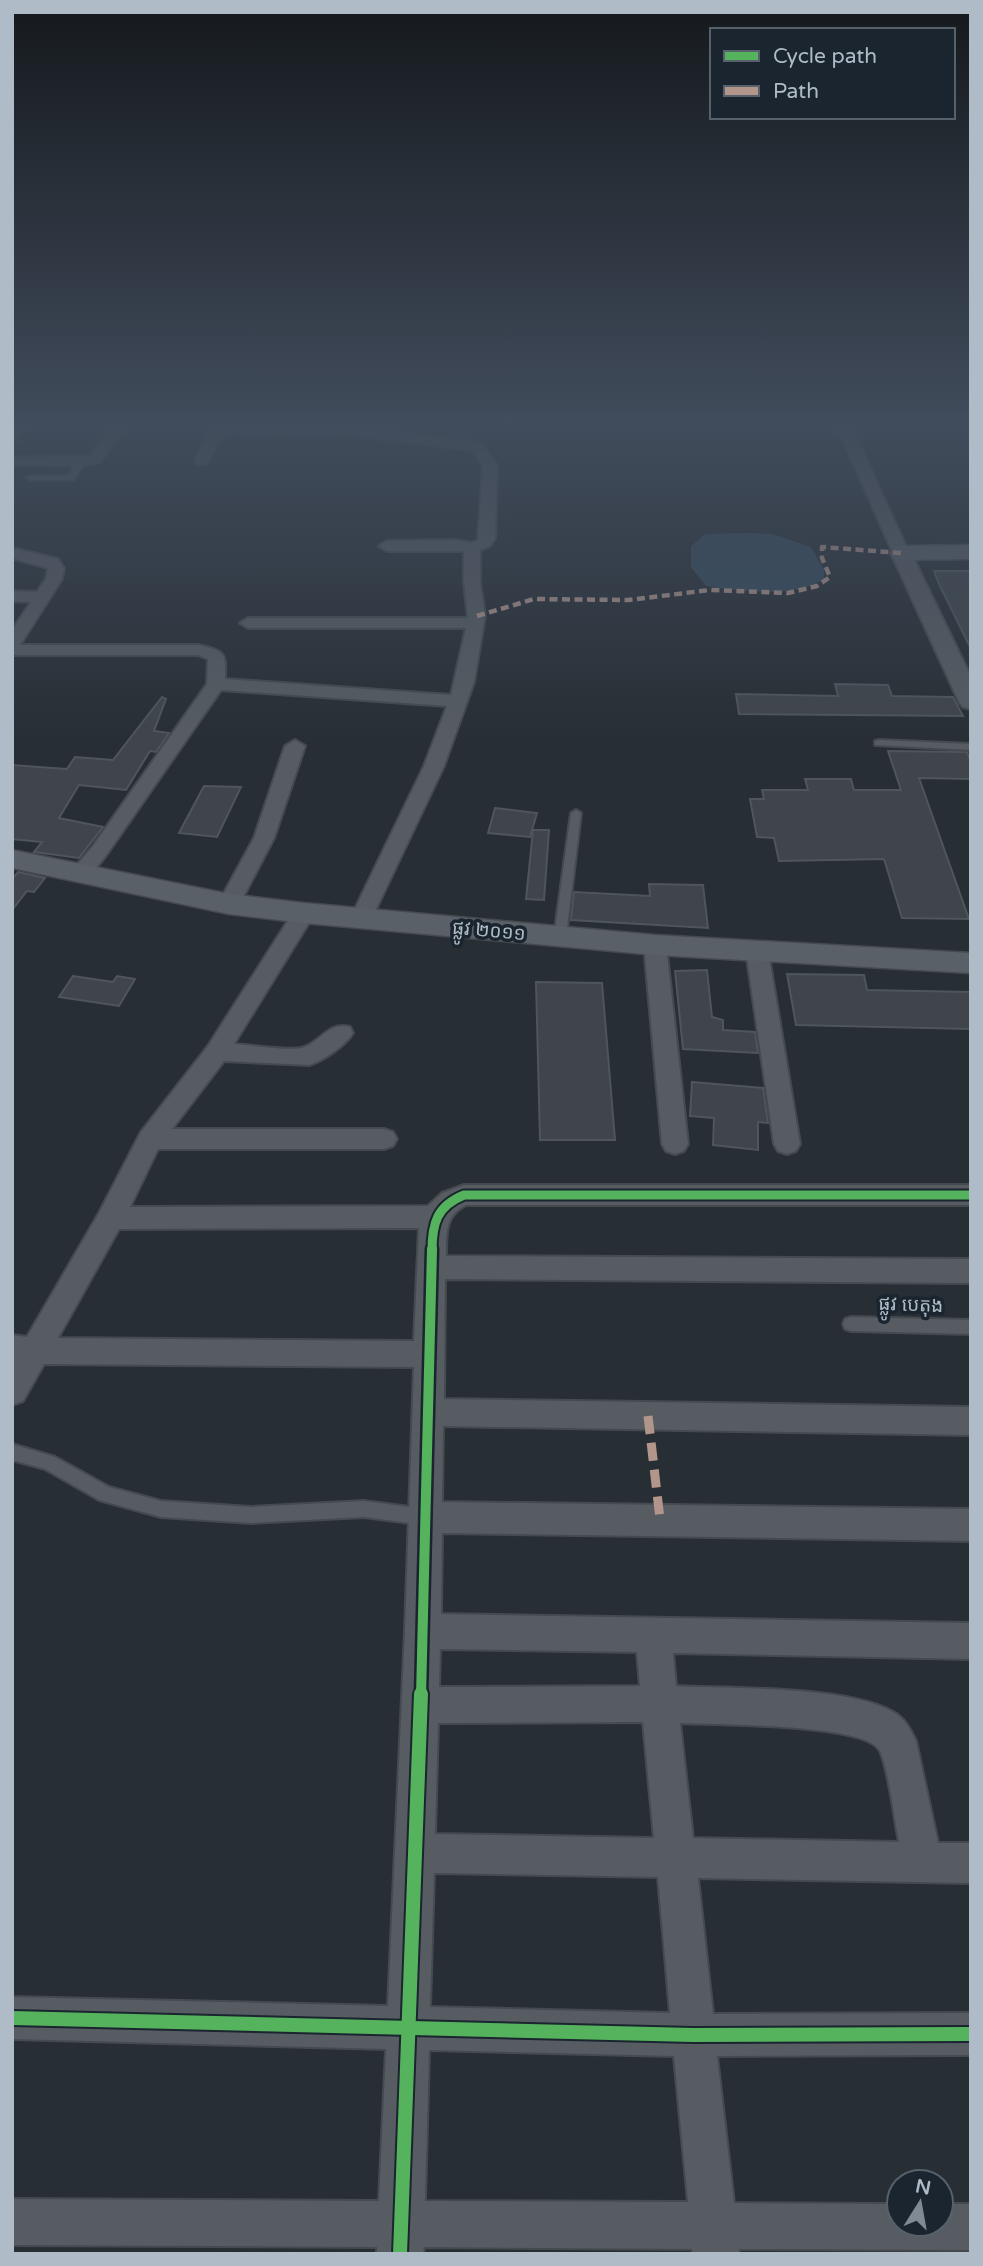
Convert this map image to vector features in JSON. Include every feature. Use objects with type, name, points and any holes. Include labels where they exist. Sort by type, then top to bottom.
[{"type":"main road","points":[[901,553],[971,552]]},
{"type":"main road","name":"ផ្លូវ ២០១១","points":[[12,859],[229,904],[304,913],[655,945],[971,963]]},
{"type":"street","points":[[387,546],[457,545],[472,548],[485,543],[487,532]]},
{"type":"street","points":[[892,532],[971,702]]},
{"type":"street","points":[[361,919],[433,766],[469,665],[476,623],[472,548]]},
{"type":"street","points":[[12,553],[51,562],[56,568],[54,579],[15,636]]},
{"type":"street","points":[[12,596],[42,597]]},
{"type":"street","points":[[248,624],[476,623]]},
{"type":"street","points":[[12,650],[198,650],[217,657],[216,684],[100,850],[80,874]]},
{"type":"street","points":[[216,684],[457,701]]},
{"type":"street","points":[[229,904],[264,838],[295,746]]},
{"type":"street","points":[[12,1392],[25,1349],[111,1218],[150,1139],[217,1052],[304,913]]},
{"type":"street","points":[[655,945],[674,1144]]},
{"type":"street","points":[[757,951],[787,1144]]},
{"type":"street","points":[[217,1052],[309,1056],[341,1033]]},
{"type":"street","points":[[150,1139],[384,1139]]},
{"type":"street","points":[[400,2239],[424,1631],[431,1268],[435,1217],[447,1200],[464,1195],[971,1195]]},
{"type":"street","points":[[111,1218],[435,1217]]},
{"type":"street","points":[[431,1268],[971,1271]]},
{"type":"street","points":[[25,1349],[429,1354]]},
{"type":"street","points":[[428,1412],[971,1421]]},
{"type":"street","points":[[426,1517],[971,1525]]},
{"type":"street","points":[[424,1631],[971,1641]]},
{"type":"street","points":[[653,1635],[715,2239]]},
{"type":"street","points":[[420,1705],[661,1703],[823,1711],[852,1716],[886,1729],[897,1741],[923,1864]]},
{"type":"street","points":[[414,1853],[971,1863]]},
{"type":"street","points":[[12,2018],[693,2035],[971,2034]]},
{"type":"street","points":[[12,2222],[400,2239],[715,2239],[971,2227]]},
{"type":"lane","points":[[879,743],[971,747]]},
{"type":"lane","points":[[561,937],[576,813]]},
{"type":"lane","name":"ផ្លូវ បេតុង","points":[[851,1324],[971,1327]]},
{"type":"lane","points":[[12,1452],[49,1462],[105,1494],[161,1509],[250,1515],[364,1509],[426,1517]]},
{"type":"water","points":[[705,534],[772,534],[811,547],[824,570],[824,579],[797,589],[766,592],[706,586],[691,567],[691,546]]},
{"type":"building","points":[[934,571],[971,571],[971,649],[940,586]]},
{"type":"building","points":[[835,684],[888,685],[892,696],[953,697],[963,716],[739,714],[736,694],[838,696]]},
{"type":"building","points":[[162,697],[166,699],[154,731],[169,733],[156,752],[150,751],[126,790],[79,785],[59,818],[103,827],[79,858],[34,852],[42,842],[12,839],[12,765],[67,769],[75,757],[113,760]]},
{"type":"building","points":[[888,751],[967,752],[971,762],[971,779],[919,778],[969,919],[902,918],[884,859],[779,861],[774,838],[757,837],[750,799],[764,799],[762,790],[808,790],[805,779],[851,779],[854,790],[901,790]]},
{"type":"building","points":[[204,786],[241,787],[217,837],[179,833]]},
{"type":"building","points":[[495,808],[537,813],[530,837],[488,833]]},
{"type":"building","points":[[533,830],[549,830],[544,900],[526,899]]},
{"type":"building","points":[[18,872],[45,878],[34,892],[27,891],[12,910],[12,879]]},
{"type":"building","points":[[649,884],[703,885],[708,928],[571,920],[574,892],[650,896]]},
{"type":"building","points":[[707,970],[712,1017],[723,1020],[723,1030],[755,1032],[758,1053],[683,1049],[675,971]]},
{"type":"building","points":[[787,974],[864,975],[867,990],[971,992],[971,1029],[796,1025]]},
{"type":"building","points":[[73,976],[113,982],[117,976],[135,979],[119,1006],[59,997]]},
{"type":"building","points":[[536,982],[602,983],[615,1140],[540,1140]]},
{"type":"building","points":[[692,1082],[763,1088],[768,1123],[758,1122],[758,1150],[713,1145],[714,1118],[690,1116]]},
{"type":"marked path","points":[[477,616],[512,603],[534,599],[628,600],[710,590],[773,594],[803,591],[830,577],[822,558],[822,547],[901,553]]},
{"type":"marked path","points":[[648,1416],[660,1519]]},
{"type":"cycle path","points":[[400,2254],[423,1631],[432,1232],[437,1214],[452,1200],[464,1195],[971,1195]]},
{"type":"cycle path","points":[[12,2018],[693,2035],[971,2034]]}]
